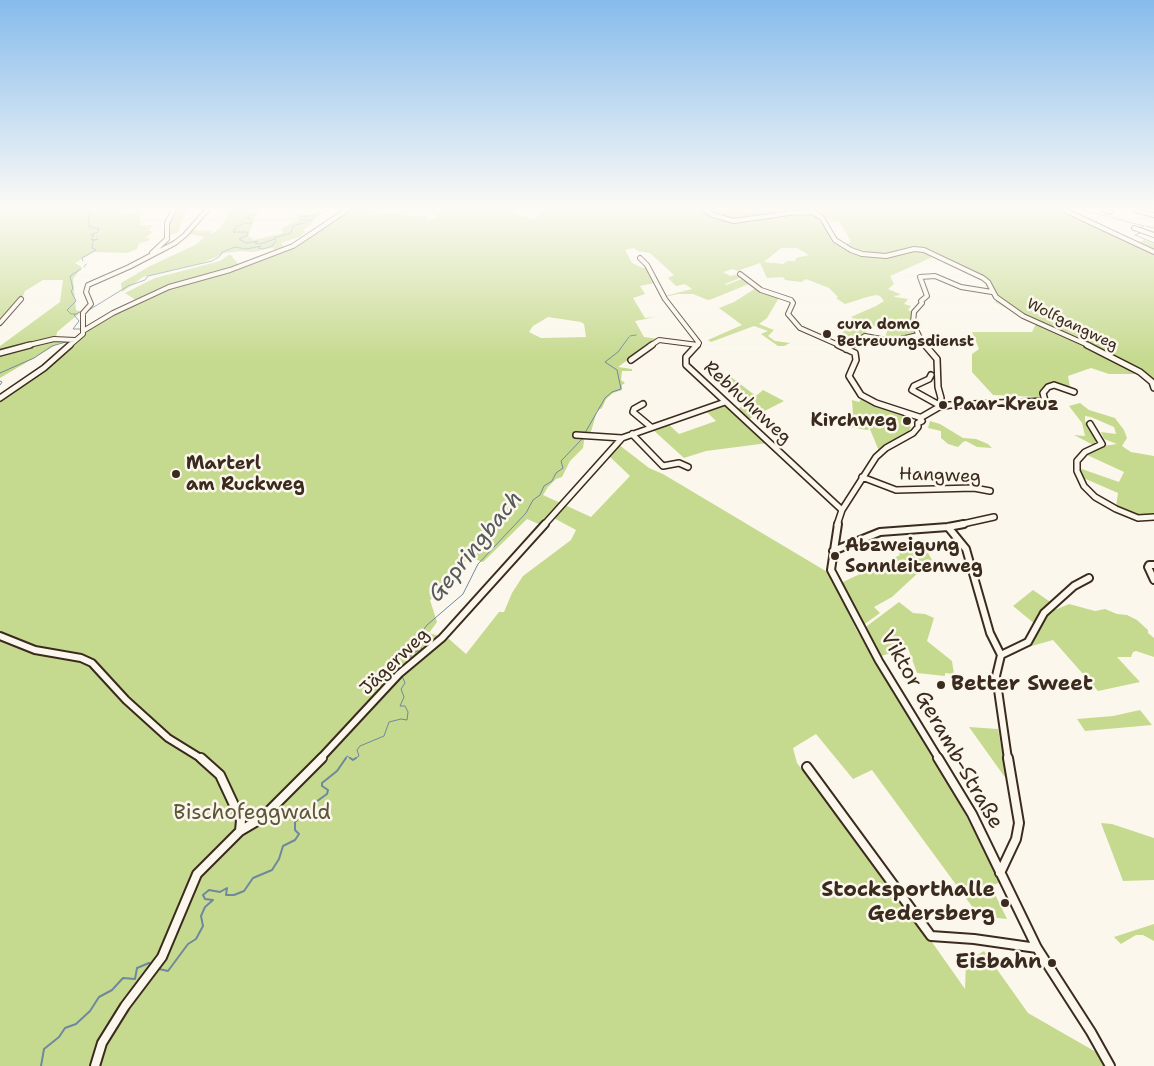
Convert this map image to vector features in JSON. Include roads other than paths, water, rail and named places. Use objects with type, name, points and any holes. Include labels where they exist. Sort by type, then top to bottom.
[{"type":"street","points":[[83,331],[85,310],[91,304],[86,292],[88,285],[144,260]]},
{"type":"street","points":[[0,398],[44,368],[83,331],[113,313],[169,287],[230,270],[257,260]]},
{"type":"street","name":"Rebhuhnweg","points":[[642,260],[647,265],[665,299],[699,343],[686,357],[685,363],[842,510]]},
{"type":"street","name":"Wolfgangweg","points":[[945,260],[983,278],[990,284],[992,292],[998,299],[1028,319],[1060,332],[1153,379]]},
{"type":"street","points":[[740,274],[761,290],[791,300],[793,303],[788,314],[800,328],[856,355],[849,376],[861,395],[871,401],[912,416],[911,420],[920,420],[939,406],[1046,401],[1043,393],[1048,387],[1054,385],[1074,392]]},
{"type":"street","points":[[939,406],[941,398],[938,388],[937,360],[918,335],[912,318],[914,312],[922,303],[921,301],[927,296],[921,276],[935,276],[961,287],[992,292]]},
{"type":"street","points":[[0,322],[21,299]]},
{"type":"street","points":[[846,349],[865,336],[892,341],[918,335]]},
{"type":"street","points":[[0,353],[54,339],[75,340]]},
{"type":"street","points":[[630,360],[659,340],[698,345]]},
{"type":"street","points":[[931,375],[929,379],[914,386],[912,390],[939,406]]},
{"type":"street","points":[[1153,379],[1154,388]]},
{"type":"street","name":"Jägerweg","points":[[578,435],[622,438],[725,402]]},
{"type":"street","points":[[643,404],[633,411],[651,427]]},
{"type":"street","name":"Viktor Geramb-Straße","points":[[920,420],[918,427],[913,433],[879,454],[862,477],[842,510],[835,533],[831,570],[850,604],[861,630],[956,785],[1037,948],[1091,1032],[1110,1066]]},
{"type":"street","points":[[1090,424],[1102,444],[1085,452],[1077,461],[1077,471],[1084,486],[1095,497],[1116,509],[1138,518],[1154,517]]},
{"type":"street","points":[[632,434],[663,466],[679,463],[688,468]]},
{"type":"street","name":"Jägerweg","points":[[95,1066],[102,1042],[111,1026],[162,957],[197,874],[240,831],[262,818],[412,662],[442,638],[622,438]]},
{"type":"street","name":"Hangweg","points":[[862,477],[896,490],[974,488],[990,491]]},
{"type":"street","points":[[832,551],[880,532],[909,528],[948,527],[994,518]]},
{"type":"street","points":[[948,527],[966,549],[987,624],[1001,655],[996,676],[998,700],[1019,823],[1016,838],[1000,873]]},
{"type":"street","points":[[1154,565],[1150,564],[1148,567],[1154,580]]},
{"type":"street","points":[[1001,655],[1028,642],[1044,613],[1074,586],[1089,578]]},
{"type":"street","points":[[0,636],[35,650],[81,658],[92,663],[126,700],[168,738],[187,748],[212,766],[220,775],[241,820],[240,831]]},
{"type":"street","points":[[807,766],[931,936],[974,939],[1037,948]]},
{"type":"waterway","points":[[89,310],[128,286],[145,280],[148,276],[214,260]]},
{"type":"waterway","points":[[75,314],[71,314],[67,310],[76,301],[71,291],[73,289],[70,276],[81,269]]},
{"type":"waterway","points":[[81,329],[73,329],[79,321],[74,315],[82,311]]},
{"type":"waterway","name":"Gepringbach","points":[[630,336],[636,335]]},
{"type":"waterway","name":"Gepringbach","points":[[585,433],[605,398],[612,392],[621,389],[617,370],[605,362],[618,352],[629,337]]},
{"type":"waterway","points":[[0,373],[34,358],[52,346],[69,341]]},
{"type":"waterway","points":[[0,381],[2,382],[0,385]]},
{"type":"waterway","name":"Gepringbach","points":[[411,660],[411,655],[417,651],[422,651],[418,637],[427,625],[463,594],[478,564],[526,513],[533,500],[540,495],[544,486],[552,481],[556,473],[563,468],[561,461],[583,438]]},
{"type":"waterway","name":"Gepringbach","points":[[354,759],[359,756],[357,750],[360,746],[384,736],[389,722],[401,719],[407,720],[408,712],[405,706],[400,706],[404,697],[401,689],[405,683],[402,676],[404,674]]},
{"type":"waterway","name":"Gepringbach","points":[[345,759],[347,756],[352,759]]},
{"type":"waterway","name":"Gepringbach","points":[[159,969],[168,971],[188,944],[196,939],[203,926],[201,916],[205,907],[213,900],[205,899],[203,895],[209,890],[220,892],[227,888],[226,895],[234,895],[244,891],[253,878],[272,870],[279,859],[283,846],[295,840],[299,834],[295,830],[295,822],[302,815],[311,817],[315,812],[313,804],[327,794],[328,790],[322,786],[322,783],[337,771],[346,758]]},
{"type":"waterway","name":"Gepringbach","points":[[350,758],[353,760],[356,758]]},
{"type":"waterway","name":"Gepringbach","points":[[41,1066],[44,1049],[59,1037],[65,1028],[76,1024],[90,1011],[99,997],[112,990],[123,978],[135,979],[137,968],[149,963],[151,964]]},
{"type":"place","name":"cura domo Betreuungsdienst","points":[[827,334]]},
{"type":"place","name":"Paar-Kreuz","points":[[943,405]]},
{"type":"place","name":"Kirchweg","points":[[907,421]]},
{"type":"place","name":"Marterl am Ruckweg","points":[[176,474]]},
{"type":"place","name":"Abzweigung Sonnleitenweg","points":[[835,556]]},
{"type":"place","name":"Better Sweet","points":[[941,685]]},
{"type":"place","name":"Stocksporthalle Gedersberg","points":[[1005,903]]},
{"type":"place","name":"Eisbahn","points":[[1052,963]]},
{"type":"park label","name":"Bischofeggwald","points":[[252,814]]}]
